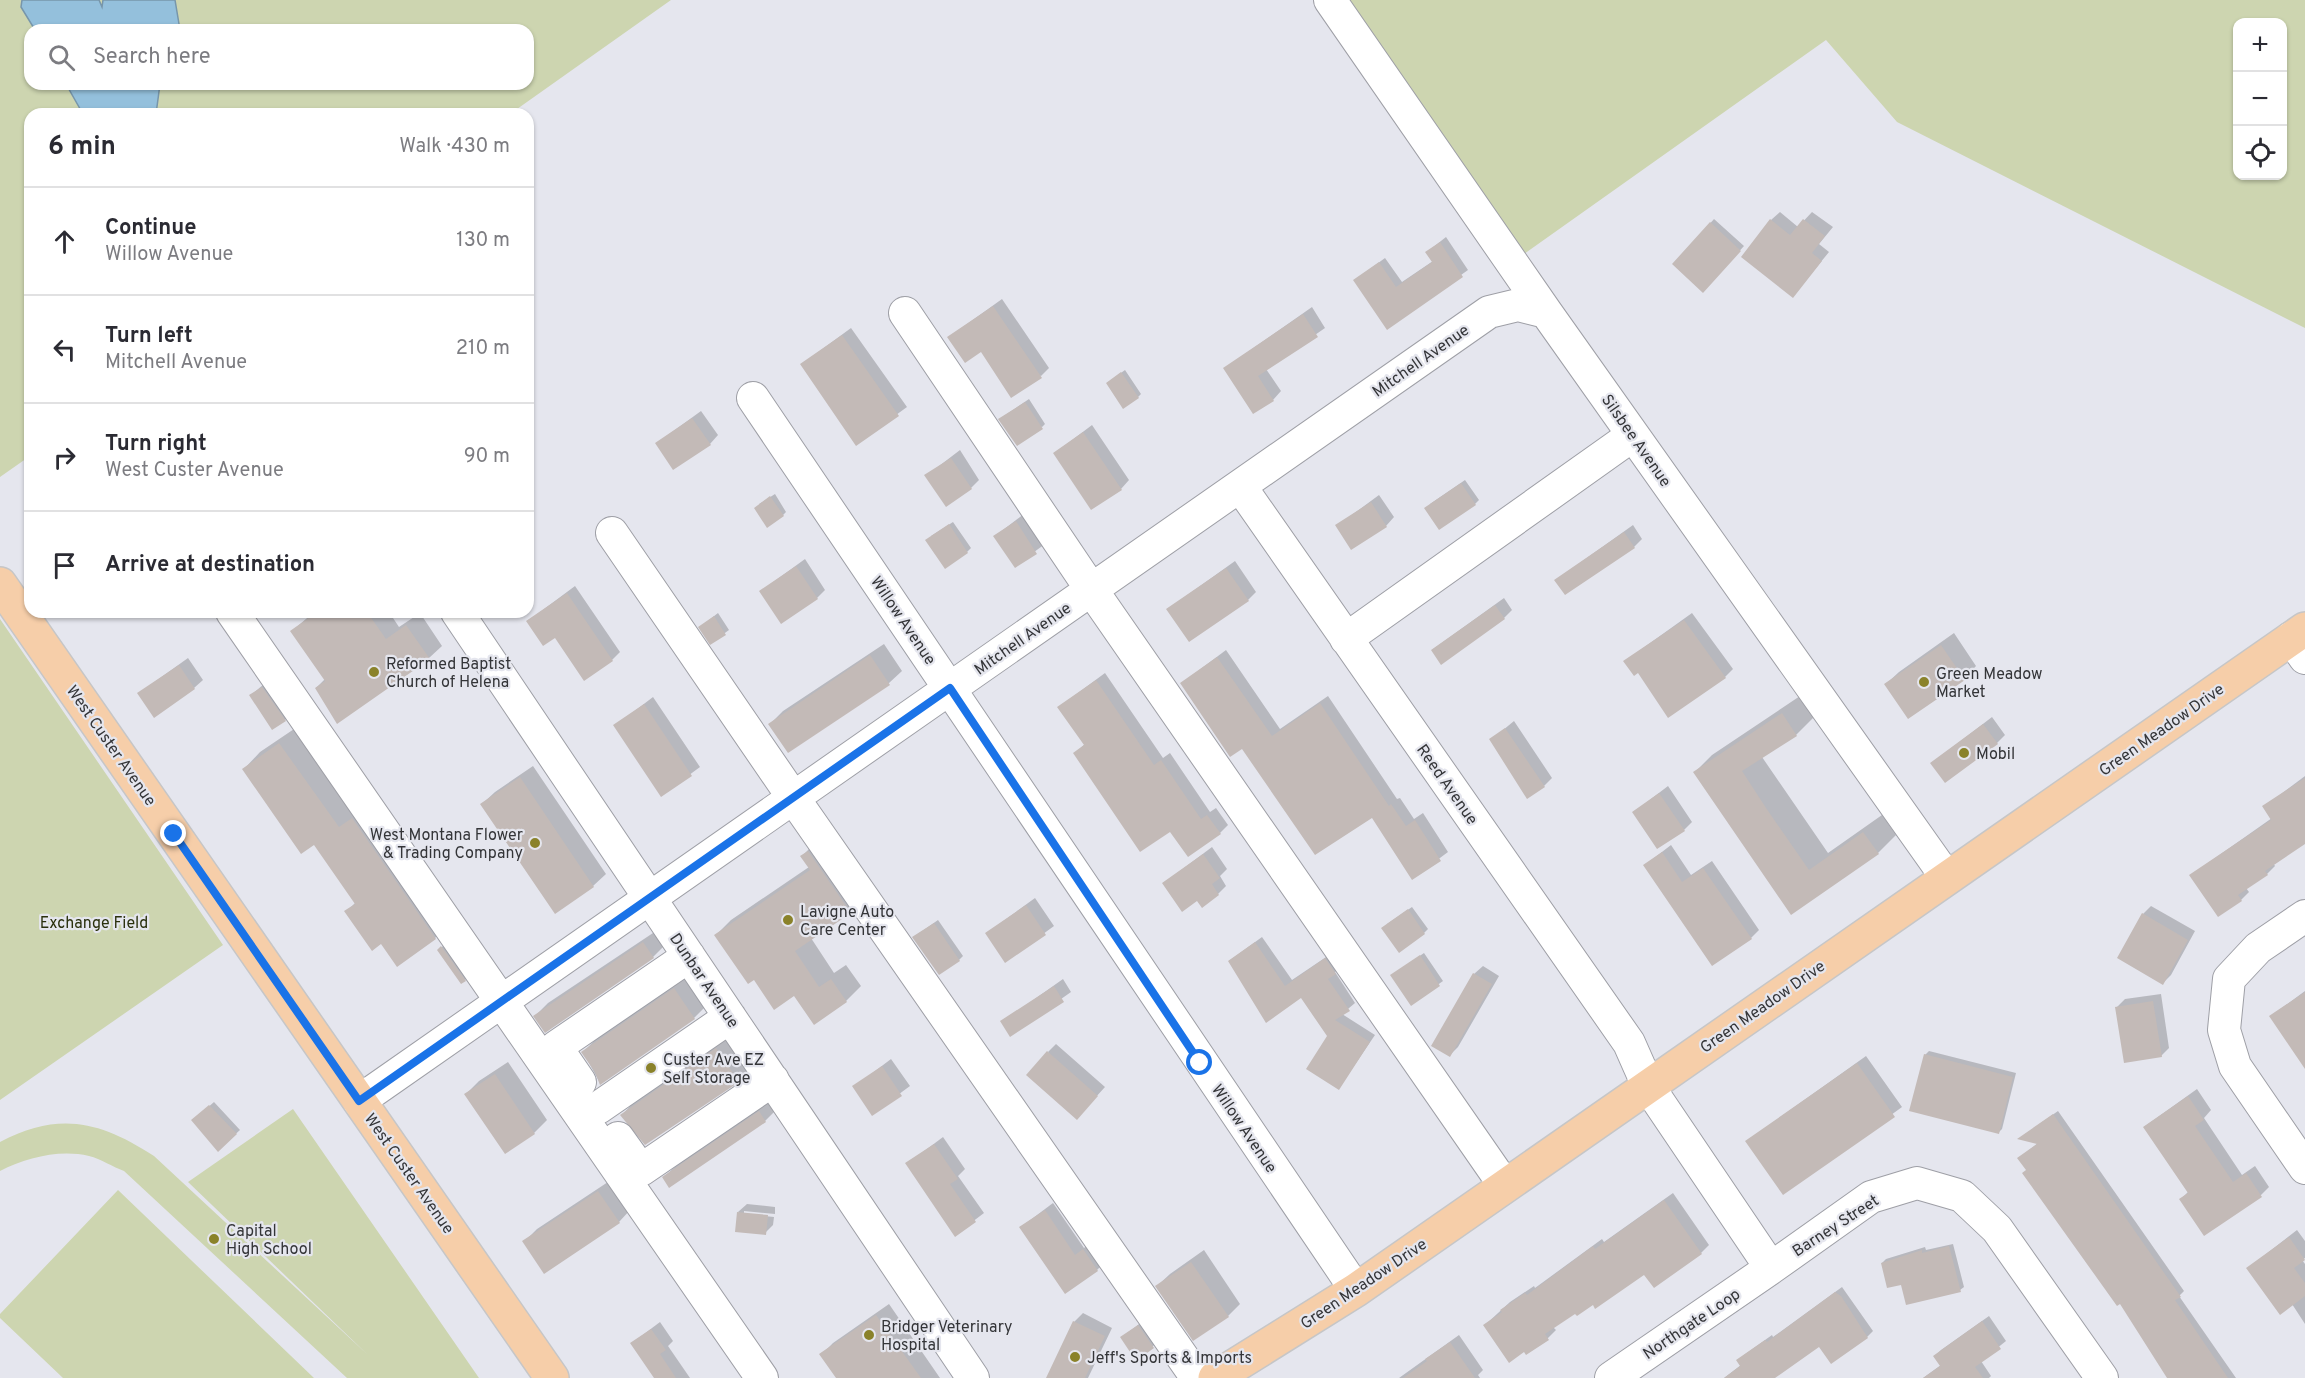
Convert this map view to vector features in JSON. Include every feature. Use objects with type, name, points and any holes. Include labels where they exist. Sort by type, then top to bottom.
[{"type":"main road","name":"West Custer Avenue","points":[[0,584],[552,1378]]},
{"type":"main road","name":"Green Meadow Drive","points":[[1215,1378],[1356,1290],[1947,878],[2300,642]]},
{"type":"street","name":"Silsbee Avenue","points":[[1330,0],[1546,312],[1947,878]]},
{"type":"street","name":"Mitchell Avenue","points":[[359,1101],[1489,312],[1518,306],[1546,312]]},
{"type":"street","points":[[905,313],[1091,589],[1505,1186]]},
{"type":"street","name":"Willow Avenue","points":[[753,398],[1356,1290]]},
{"type":"street","points":[[1346,639],[1633,435]]},
{"type":"street","name":"Reed Avenue","points":[[1240,486],[1629,1043],[1648,1086]]},
{"type":"street","points":[[612,533],[1197,1378]]},
{"type":"street","points":[[236,618],[762,1378]]},
{"type":"street","name":"Dunbar Avenue","points":[[461,618],[973,1378]]},
{"type":"street","points":[[2305,915],[2258,948],[2229,979],[2224,1030],[2235,1066],[2305,1168]]},
{"type":"street","points":[[689,956],[556,1047],[641,1170],[773,1080]]},
{"type":"street","points":[[598,1107],[730,1017]]},
{"type":"street","points":[[1648,1086],[1771,1268]]},
{"type":"street","name":"Barney Street","points":[[1771,1268],[1871,1197],[1917,1183],[1962,1196],[1997,1228],[2090,1374]]},
{"type":"street","name":"Northgate Loop","points":[[1611,1378],[1771,1268]]},
{"type":"green space","points":[[0,0],[671,0],[518,108],[24,108],[24,460],[0,477]]},
{"type":"green space","points":[[1349,0],[2305,0],[2305,328],[1897,122],[1826,40],[1524,254]]},
{"type":"green space","name":"Exchange Field","points":[[0,619],[223,945],[0,1100]]},
{"type":"green space","points":[[293,1109],[479,1378],[347,1378],[124,1171],[93,1157],[78,1154],[55,1154],[21,1162],[0,1171],[0,1142],[41,1126],[79,1124],[97,1128],[134,1144],[154,1156],[368,1355],[188,1182]]},
{"type":"green space","points":[[118,1190],[314,1378],[63,1378],[0,1318],[0,1314]]},
{"type":"water","points":[[22,0],[99,0],[102,7],[103,0],[175,0],[179,24],[31,24],[21,7]]},
{"type":"water","points":[[69,90],[159,90],[157,108],[80,108]]},
{"type":"building","points":[[1770,219],[1790,235],[1803,219],[1825,236],[1812,253],[1822,261],[1793,298],[1741,257]]},
{"type":"building","points":[[1710,222],[1741,251],[1703,293],[1672,264]]},
{"type":"building","points":[[1440,242],[1463,277],[1387,330],[1353,280],[1379,262],[1396,287],[1432,262],[1425,252]]},
{"type":"building","points":[[993,306],[1042,378],[1011,398],[981,352],[965,363],[947,337]]},
{"type":"building","points":[[1303,314],[1318,337],[1258,376],[1274,401],[1253,414],[1223,368]]},
{"type":"building","points":[[842,335],[899,416],[856,446],[800,364]]},
{"type":"building","points":[[1121,372],[1139,398],[1123,409],[1106,383]]},
{"type":"building","points":[[1025,402],[1043,429],[1017,446],[998,419]]},
{"type":"building","points":[[692,418],[711,445],[673,470],[655,443]]},
{"type":"building","points":[[1083,432],[1122,490],[1091,510],[1053,453]]},
{"type":"building","points":[[951,458],[972,489],[946,507],[924,475]]},
{"type":"building","points":[[1461,483],[1476,505],[1439,530],[1424,508]]},
{"type":"building","points":[[770,496],[784,516],[767,528],[754,508]]},
{"type":"building","points":[[1371,502],[1387,527],[1351,550],[1335,525]]},
{"type":"building","points":[[1016,521],[1037,554],[1015,568],[993,536]]},
{"type":"building","points":[[949,524],[968,553],[945,569],[925,540]]},
{"type":"building","points":[[1624,532],[1635,548],[1565,595],[1554,580]]},
{"type":"building","points":[[796,566],[818,599],[781,624],[759,591]]},
{"type":"building","points":[[1226,568],[1249,601],[1189,642],[1166,609]]},
{"type":"building","points":[[567,593],[613,661],[584,681],[555,638],[543,646],[526,621],[534,618],[534,616]]},
{"type":"building","points":[[1495,605],[1505,619],[1441,665],[1431,650]]},
{"type":"building","points":[[714,616],[726,635],[710,645],[698,627]]},
{"type":"building","points":[[308,618],[371,618],[386,639],[406,625],[430,659],[337,724],[315,688],[325,681],[290,631]]},
{"type":"building","points":[[1684,620],[1726,678],[1668,718],[1638,673],[1634,676],[1623,661]]},
{"type":"building","name":"Green Meadow Market","points":[[1941,645],[1965,680],[1908,719],[1884,684]]},
{"type":"building","points":[[870,655],[890,685],[788,753],[768,724]]},
{"type":"building","points":[[1217,657],[1272,736],[1320,703],[1389,806],[1391,804],[1406,826],[1415,820],[1441,861],[1412,880],[1372,818],[1315,855],[1242,749],[1230,757],[1180,683]]},
{"type":"building","points":[[179,665],[195,689],[154,718],[137,693]]},
{"type":"building","points":[[1096,680],[1154,765],[1161,760],[1201,819],[1207,815],[1221,834],[1188,857],[1170,832],[1140,852],[1073,753],[1084,745],[1057,707]]},
{"type":"building","points":[[262,687],[286,721],[272,730],[249,695]]},
{"type":"building","points":[[644,704],[692,776],[661,797],[613,725]]},
{"type":"building","points":[[1782,713],[1797,736],[1742,771],[1766,808],[1809,870],[1863,832],[1879,854],[1791,915],[1693,772]]},
{"type":"building","points":[[1983,724],[1998,744],[1945,783],[1930,763]]},
{"type":"building","points":[[1505,728],[1545,787],[1527,799],[1489,739]]},
{"type":"building","points":[[279,743],[339,827],[352,818],[436,939],[397,967],[381,944],[372,951],[344,911],[355,904],[314,845],[301,854],[242,769]]},
{"type":"building","name":"West Montana Flower & Trading Company","points":[[520,777],[594,887],[555,914],[480,804]]},
{"type":"building","points":[[2305,778],[2305,844],[2265,871],[2268,875],[2238,895],[2242,901],[2218,917],[2189,875],[2271,820],[2262,806]]},
{"type":"building","points":[[1659,793],[1685,831],[1657,849],[1632,812]]},
{"type":"building","name":"Lavigne Auto Care Center","points":[[808,851],[851,913],[795,951],[819,987],[831,979],[847,1002],[814,1025],[794,996],[774,1010],[754,980],[748,984],[714,935],[810,870],[800,856]]},
{"type":"building","points":[[1662,852],[1682,882],[1703,868],[1752,939],[1712,966],[1643,865]]},
{"type":"building","points":[[1203,854],[1220,878],[1212,884],[1219,895],[1202,908],[1197,901],[1182,912],[1162,883]]},
{"type":"building","points":[[1026,905],[1046,935],[1005,963],[985,933]]},
{"type":"building","points":[[1408,909],[1425,934],[1399,953],[1381,928]]},
{"type":"building","points":[[2142,913],[2188,940],[2163,985],[2117,958]]},
{"type":"building","points":[[934,923],[960,961],[939,975],[912,937]]},
{"type":"building","points":[[643,942],[654,958],[545,1033],[533,1016]]},
{"type":"building","points":[[1255,942],[1285,986],[1325,958],[1336,974],[1328,979],[1350,1011],[1335,1020],[1370,1042],[1339,1090],[1306,1069],[1327,1036],[1301,998],[1266,1023],[1228,961]]},
{"type":"building","points":[[441,946],[466,981],[461,984],[437,950]]},
{"type":"building","points":[[1420,955],[1440,986],[1411,1006],[1390,975]]},
{"type":"building","points":[[1473,973],[1492,984],[1450,1057],[1431,1046]]},
{"type":"building","points":[[1054,986],[1064,1002],[1010,1037],[1000,1021]]},
{"type":"building","points":[[674,988],[695,1019],[600,1085],[595,1072],[581,1052]]},
{"type":"building","points":[[2305,992],[2305,1069],[2269,1016]]},
{"type":"building","points":[[2153,1001],[2162,1057],[2124,1063],[2115,1007]]},
{"type":"building","points":[[716,1048],[739,1082],[645,1145],[620,1115]]},
{"type":"building","points":[[1047,1051],[1098,1096],[1077,1120],[1026,1075]]},
{"type":"building","points":[[1924,1054],[2013,1077],[1999,1134],[1909,1111]]},
{"type":"building","points":[[1857,1063],[1895,1117],[1783,1195],[1745,1141]]},
{"type":"building","points":[[882,1066],[902,1096],[872,1116],[852,1086]]},
{"type":"building","points":[[495,1074],[535,1134],[505,1154],[464,1094]]},
{"type":"building","points":[[2188,1096],[2204,1120],[2195,1126],[2233,1182],[2246,1173],[2262,1197],[2204,1236],[2179,1199],[2188,1193],[2143,1127]]},
{"type":"building","points":[[209,1105],[237,1134],[218,1152],[191,1120]]},
{"type":"building","points":[[759,1111],[766,1122],[669,1188],[662,1177]]},
{"type":"building","points":[[2053,1114],[2181,1297],[2175,1300],[2228,1378],[2167,1378],[2120,1304],[2117,1306],[2022,1173],[2026,1170],[2017,1158],[2037,1144],[2017,1139]]},
{"type":"building","points":[[934,1144],[958,1179],[950,1184],[976,1222],[955,1237],[905,1163]]},
{"type":"building","points":[[598,1191],[620,1223],[544,1274],[522,1241]]},
{"type":"building","points":[[1664,1200],[1702,1254],[1654,1288],[1644,1275],[1595,1309],[1593,1305],[1577,1316],[1575,1314],[1545,1334],[1549,1340],[1526,1355],[1524,1352],[1509,1363],[1483,1325],[1502,1312],[1500,1310],[1525,1293],[1527,1295],[1593,1246],[1595,1249]]},
{"type":"building","points":[[1045,1210],[1075,1255],[1083,1249],[1098,1271],[1065,1294],[1019,1227]]},
{"type":"building","points":[[737,1212],[768,1215],[766,1235],[735,1232]]},
{"type":"building","points":[[2289,1237],[2305,1260],[2294,1268],[2305,1283],[2305,1296],[2280,1315],[2246,1268]]},
{"type":"building","points":[[1949,1246],[1961,1292],[1906,1305],[1901,1285],[1887,1288],[1881,1263],[1922,1250],[1922,1253]]},
{"type":"building","points":[[1191,1262],[1229,1317],[1193,1341],[1155,1286]]},
{"type":"building","points":[[1835,1292],[1841,1296],[1868,1338],[1831,1364],[1819,1347],[1775,1378],[1724,1378],[1740,1366],[1736,1360],[1765,1340],[1767,1342]]},
{"type":"building","name":"Bridger Veterinary Hospital","points":[[876,1315],[921,1378],[836,1378],[819,1354]]},
{"type":"building","name":"Jeff's Sports & Imports","points":[[1073,1321],[1105,1336],[1085,1378],[1046,1378]]},
{"type":"building","points":[[1982,1321],[2001,1349],[1975,1367],[1983,1378],[1923,1378],[1940,1366],[1933,1356]]},
{"type":"building","points":[[1138,1325],[1154,1348],[1136,1361],[1120,1337]]},
{"type":"building","points":[[651,1329],[666,1350],[660,1354],[676,1378],[654,1378],[630,1343]]},
{"type":"building","points":[[1450,1342],[1475,1378],[1403,1378],[1427,1361],[1425,1359]]},
{"type":"place","name":"Reformed Baptist Church of Helena","points":[[374,672]]},
{"type":"place","name":"Green Meadow Market","points":[[1924,682]]},
{"type":"place","name":"Mobil","points":[[1964,753]]},
{"type":"place","name":"West Montana Flower & Trading Company","points":[[535,843]]},
{"type":"place","name":"Lavigne Auto Care Center","points":[[788,920]]},
{"type":"place","name":"Custer Ave EZ Self Storage","points":[[651,1068]]},
{"type":"place","name":"Capital High School","points":[[214,1239]]},
{"type":"place","name":"Bridger Veterinary Hospital","points":[[869,1335]]},
{"type":"place","name":"Jeff's Sports & Imports","points":[[1075,1357]]},
{"type":"route","points":[[174,834],[359,1101],[950,688],[1200,1063]]}]
